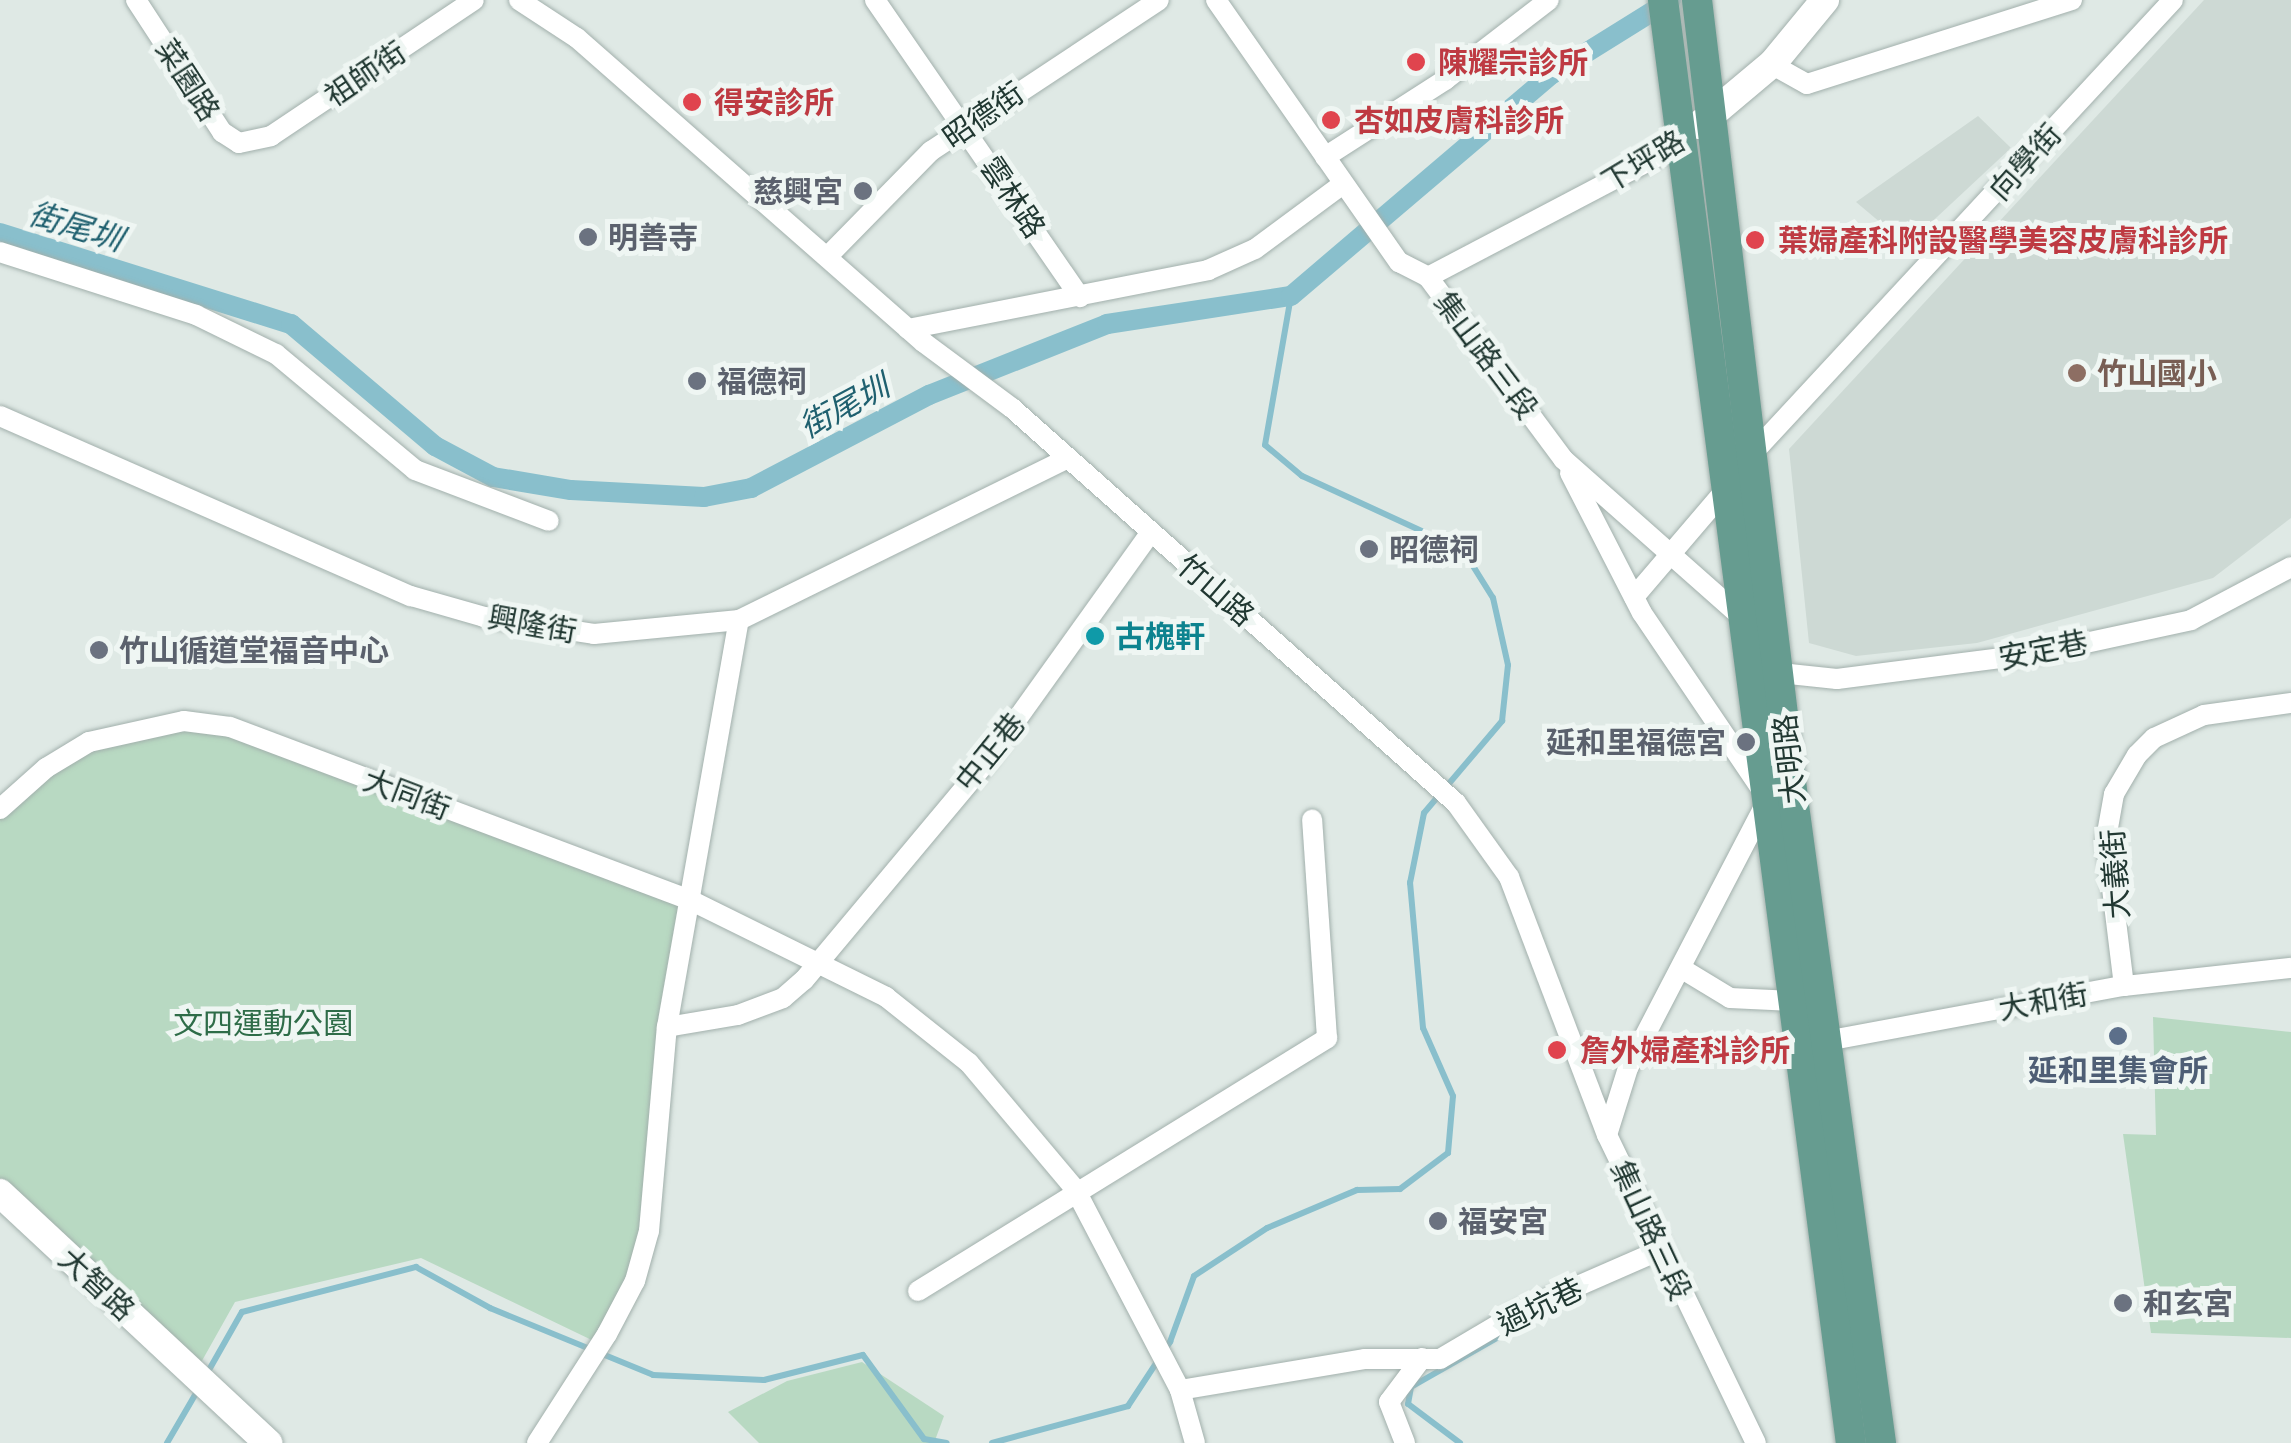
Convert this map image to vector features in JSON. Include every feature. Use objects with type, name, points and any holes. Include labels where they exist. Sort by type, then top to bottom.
[{"type":"main road","name":"大明路","points":[[1663,0],[1746,620],[1780,799],[1812,1044],[1851,1443]]},
{"type":"main road","name":"大明路","points":[[1697,0],[1780,673],[1780,799],[1794,1000],[1812,1044],[1881,1443]]},
{"type":"street","name":"菜園路","points":[[136,0],[222,132],[239,143],[253,143]]},
{"type":"street","name":"祖師街","points":[[253,143],[474,0]]},
{"type":"street","points":[[519,0],[577,38],[908,330],[1208,270],[1255,249],[1343,184],[1216,0]]},
{"type":"street","name":"雲林路","points":[[875,0],[1080,297]]},
{"type":"street","name":"昭德街","points":[[828,256],[931,151],[1159,0]]},
{"type":"street","points":[[1325,157],[1446,80],[1549,0]]},
{"type":"street","name":"下坪路","points":[[1428,278],[1683,143],[1709,113],[1771,64],[1825,0]]},
{"type":"street","points":[[1771,64],[1807,84],[2072,0]]},
{"type":"street","name":"向學街","points":[[1752,454],[2173,0]]},
{"type":"street","name":"集山路三段","points":[[1343,184],[1399,262],[1428,278],[1563,459],[1634,596],[1780,799],[1628,1068],[1607,1135],[1658,1251],[1756,1443]]},
{"type":"street","points":[[0,252],[196,315],[276,354],[415,470],[549,521]]},
{"type":"street","name":"竹山路","points":[[908,330],[1012,408],[1456,803],[1509,877],[1607,1135]]},
{"type":"street","name":"興隆街","points":[[0,416],[410,596],[465,612],[594,634],[739,620],[1066,460]]},
{"type":"street","name":"集山路三段","points":[[1563,459],[1671,560],[1746,620],[1780,673]]},
{"type":"street","points":[[1634,596],[1671,560],[1728,487]]},
{"type":"street","name":"中正巷","points":[[667,1026],[738,1015],[783,998],[819,962],[987,761],[1150,534]]},
{"type":"street","name":"安定巷","points":[[1780,673],[1874,676],[2039,653],[2191,620],[2291,566]]},
{"type":"street","points":[[536,1443],[594,1353],[634,1281],[649,1231],[667,1026],[739,620]]},
{"type":"street","name":"大義街","points":[[2124,986],[2106,839],[2114,794],[2137,755],[2154,738],[2204,714],[2291,703]]},
{"type":"street","name":"大同街","points":[[0,809],[46,768],[88,742],[184,721],[230,727],[690,900],[819,962]]},
{"type":"street","points":[[918,1290],[1075,1189],[1328,1038],[1312,820]]},
{"type":"street","points":[[819,962],[886,997],[968,1063],[1075,1189],[1175,1380],[1195,1443]]},
{"type":"street","name":"大和街","points":[[1812,1044],[2124,986],[2291,968]]},
{"type":"street","points":[[1684,970],[1730,998],[1794,1000]]},
{"type":"street","name":"大智路","points":[[0,1194],[268,1443]]},
{"type":"street","name":"過坑巷","points":[[1175,1380],[1366,1359],[1440,1360],[1523,1310],[1658,1251]]},
{"type":"street","points":[[1405,1443],[1388,1402],[1422,1358]]},
{"type":"shaded area","name":"竹山國小","points":[[2204,0],[2291,0],[2291,518],[2213,578],[1977,643],[1856,656],[1809,643],[1789,449]]},
{"type":"shaded area","points":[[1978,116],[2011,148],[1907,245],[1856,202]]},
{"type":"green space","name":"文四運動公園","points":[[140,727],[230,727],[684,903],[649,1231],[600,1344],[421,1258],[235,1302],[194,1375],[0,1196],[0,814],[38,775]]},
{"type":"green space","points":[[2153,1017],[2291,1032],[2291,1338],[2151,1333],[2123,1134],[2156,1135]]},
{"type":"green space","points":[[862,1362],[944,1416],[934,1443],[759,1443],[728,1412],[787,1381]]},
{"type":"waterway","name":"街尾圳","points":[[0,233],[291,324],[435,446],[493,477],[571,490],[704,497],[751,488],[929,395],[1107,324],[1291,296],[1552,74],[1671,0]]},
{"type":"waterway","points":[[992,1443],[1128,1406],[1170,1342],[1194,1276],[1267,1228],[1357,1190],[1400,1189],[1448,1153],[1453,1096],[1423,1028],[1410,883],[1424,813],[1502,721],[1508,665],[1493,598],[1463,550],[1302,476],[1265,445],[1291,296]]},
{"type":"waterway","points":[[205,1377],[242,1312],[416,1267],[490,1308],[653,1375],[764,1380],[863,1355],[924,1439],[947,1443]]},
{"type":"waterway","points":[[1460,1443],[1408,1404],[1411,1387],[1502,1335]]},
{"type":"waterway","points":[[167,1443],[199,1388]]},
{"type":"place","name":"陳耀宗診所","points":[[1416,62]]},
{"type":"place","name":"得安診所","points":[[692,102]]},
{"type":"place","name":"杏如皮膚科診所","points":[[1331,120]]},
{"type":"place","name":"慈興宮","points":[[863,191]]},
{"type":"place","name":"明善寺","points":[[588,237]]},
{"type":"place","name":"葉婦產科附設醫學美容皮膚科診所","points":[[1755,240]]},
{"type":"place","name":"竹山國小","points":[[2077,373]]},
{"type":"place","name":"福德祠","points":[[697,381]]},
{"type":"place","name":"昭德祠","points":[[1369,549]]},
{"type":"place","name":"古槐軒","points":[[1095,636]]},
{"type":"place","name":"竹山循道堂福音中心","points":[[99,650]]},
{"type":"place","name":"延和里福德宮","points":[[1746,742]]},
{"type":"place","name":"延和里集會所","points":[[2118,1036]]},
{"type":"place","name":"詹外婦產科診所","points":[[1557,1050]]},
{"type":"place","name":"福安宮","points":[[1438,1221]]},
{"type":"place","name":"和玄宮","points":[[2123,1303]]}]
